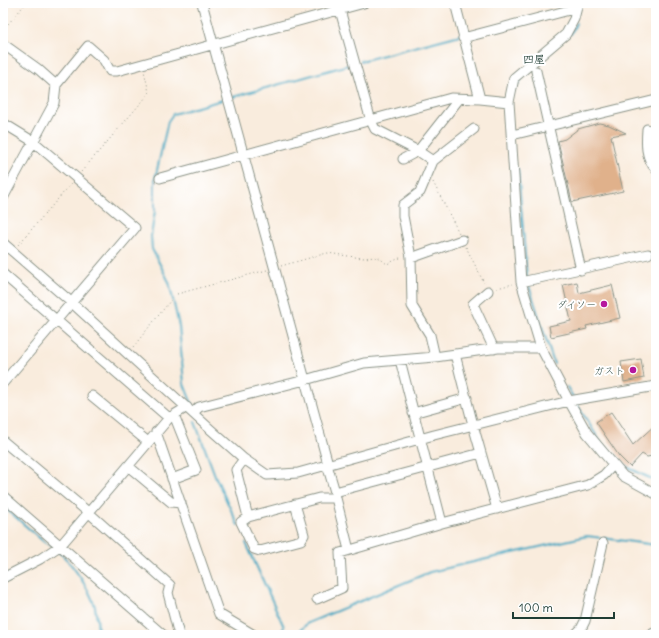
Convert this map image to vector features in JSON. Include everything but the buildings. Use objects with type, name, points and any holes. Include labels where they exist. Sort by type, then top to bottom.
[{"type":"street","points":[[202,3],[328,464],[349,550]]},
{"type":"street","points":[[3,198],[54,103],[56,85],[88,46],[104,60],[110,71],[117,71],[213,45],[339,6],[364,3]]},
{"type":"street","points":[[455,3],[480,99]]},
{"type":"street","points":[[339,6],[371,121],[375,129],[418,151],[433,161]]},
{"type":"street","points":[[463,38],[578,6]]},
{"type":"street","points":[[578,6],[574,19],[566,34],[514,78],[509,102],[514,134],[521,282],[541,348],[573,401],[587,433],[622,476],[656,494]]},
{"type":"street","points":[[3,44],[38,69],[56,85]]},
{"type":"street","points":[[536,71],[581,270]]},
{"type":"street","points":[[160,178],[451,98],[509,102]]},
{"type":"street","points":[[402,159],[418,151],[459,99]]},
{"type":"street","points":[[514,134],[656,100]]},
{"type":"street","points":[[3,383],[135,228],[34,142],[4,127]]},
{"type":"street","points":[[436,357],[430,335],[412,306],[410,256],[402,205],[420,192],[433,161],[474,129]]},
{"type":"street","points":[[647,129],[646,148],[649,159],[656,169]]},
{"type":"street","points":[[410,256],[462,240]]},
{"type":"street","points":[[3,243],[72,303],[244,459],[268,475],[298,473],[419,438],[573,401],[656,386]]},
{"type":"street","points":[[521,282],[648,254]]},
{"type":"street","points":[[3,274],[172,416],[196,470],[172,479]]},
{"type":"street","points":[[488,291],[473,304],[494,349]]},
{"type":"street","points":[[3,578],[56,548],[156,432],[172,416],[199,407],[305,380],[364,363],[436,357],[494,349],[541,348]]},
{"type":"street","points":[[455,354],[497,509]]},
{"type":"street","points":[[400,360],[442,523]]},
{"type":"street","points":[[92,396],[148,442]]},
{"type":"street","points":[[413,413],[466,398]]},
{"type":"street","points":[[156,432],[219,614],[254,635]]},
{"type":"street","points":[[3,440],[86,515],[170,585],[168,593],[178,635]]},
{"type":"street","points":[[295,504],[304,535],[301,540],[260,551],[254,549],[241,522],[248,517],[295,504],[335,495],[481,453]]},
{"type":"street","points":[[244,459],[236,470],[248,517]]},
{"type":"street","points":[[317,599],[342,588],[340,553],[442,523],[588,485],[604,475],[613,465]]},
{"type":"street","points":[[128,466],[171,502],[181,503]]},
{"type":"street","points":[[3,496],[56,548],[163,635]]},
{"type":"street","points":[[574,635],[581,629],[585,621],[604,543]]},
{"type":"street","points":[[650,635],[656,632]]},
{"type":"path","points":[[3,30],[26,3]]},
{"type":"path","points":[[13,252],[147,96],[149,92],[142,64]]},
{"type":"path","points":[[177,294],[327,253],[362,258],[378,257],[387,264],[410,256]]},
{"type":"path","points":[[128,354],[171,300]]},
{"type":"waterway","points":[[571,34],[576,23]]},
{"type":"waterway","points":[[361,61],[460,35]]},
{"type":"waterway","points":[[233,97],[352,64]]},
{"type":"waterway","points":[[517,86],[523,76]]},
{"type":"waterway","points":[[192,404],[184,384],[179,326],[169,282],[152,249],[151,236],[155,211],[155,179],[168,121],[173,114],[222,100]]},
{"type":"waterway","points":[[518,169],[527,279]]},
{"type":"waterway","points":[[528,283],[554,364]]},
{"type":"waterway","points":[[567,387],[573,397]]},
{"type":"waterway","points":[[576,403],[601,443],[627,467],[656,481]]},
{"type":"waterway","points":[[195,422],[216,478],[238,525]]},
{"type":"waterway","points":[[3,506],[44,542],[52,547]]},
{"type":"waterway","points":[[295,635],[308,623],[430,572],[587,536],[656,545]]},
{"type":"waterway","points":[[246,543],[284,627],[281,632],[276,635]]},
{"type":"waterway","points":[[57,551],[68,561],[80,577],[93,601],[98,635]]},
{"type":"waterway","points":[[179,617],[184,635]]},
{"type":"place","name":"ダイソー","points":[[604,304]]},
{"type":"place","name":"ガスト","points":[[633,370]]},
{"type":"district","name":"四屋","points":[[534,59]]}]
